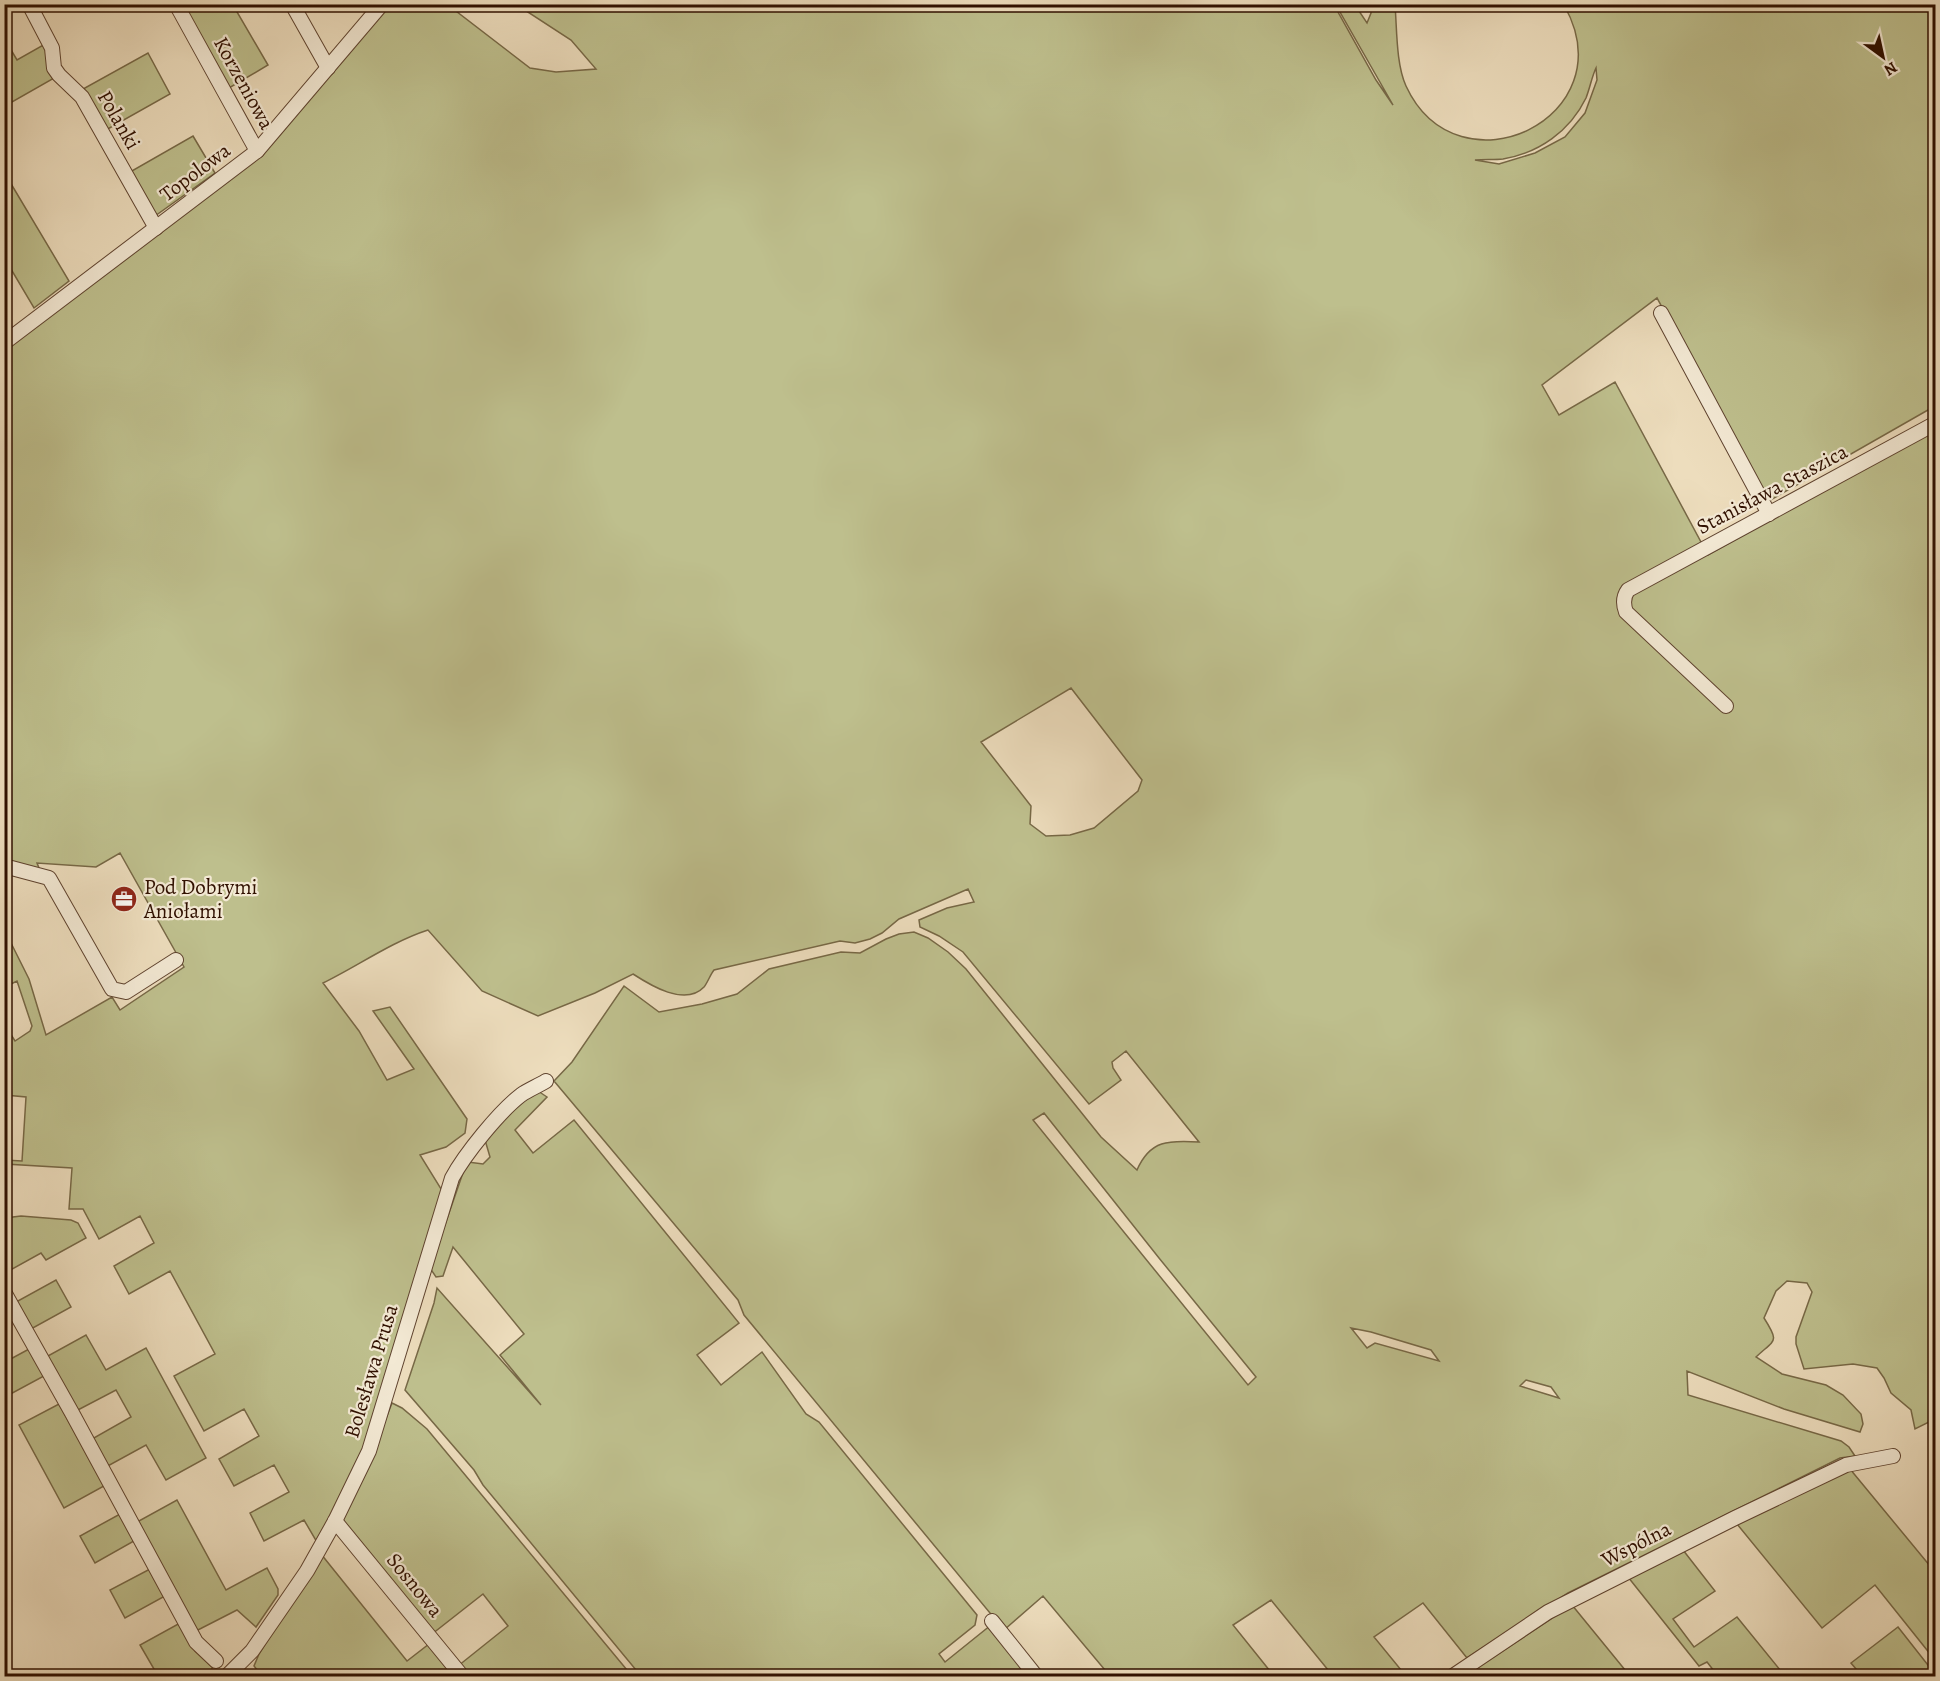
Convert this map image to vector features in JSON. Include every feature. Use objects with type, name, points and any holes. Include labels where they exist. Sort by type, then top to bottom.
[{"type":"street","name":"Polanki","points":[[29,4],[52,48],[54,68],[82,97],[156,228]]},
{"type":"street","name":"Korzeniowa","points":[[176,4],[257,151]]},
{"type":"street","points":[[292,4],[328,68]]},
{"type":"street","name":"Topolowa","points":[[4,343],[257,151],[382,4]]},
{"type":"street","points":[[1661,313],[1768,514]]},
{"type":"street","name":"Stanisława Staszica","points":[[1726,706],[1626,612],[1624,595],[1628,590],[1935,423]]},
{"type":"street","points":[[4,866],[49,878],[112,989],[126,992],[176,960]]},
{"type":"street","name":"Bolesława Prusa","points":[[227,1677],[252,1651],[307,1571],[369,1451],[452,1178],[460,1162],[505,1110],[521,1095],[546,1081]]},
{"type":"street","points":[[4,1292],[196,1642],[216,1661]]},
{"type":"street","name":"Wspólna","points":[[1453,1677],[1548,1612],[1735,1518],[1846,1465],[1893,1456]]},
{"type":"street","name":"Sosnowa","points":[[334,1521],[462,1677]]},
{"type":"street","points":[[992,1621],[1036,1677]]},
{"type":"green space","points":[[182,5],[233,5],[268,65],[229,88]]},
{"type":"green space","points":[[388,5],[448,5],[530,68],[556,72],[596,69],[571,40],[517,5],[1334,5],[1376,80],[1393,105],[1336,5],[1355,5],[1367,23],[1371,5],[1395,5],[1403,77],[1406,86],[1430,119],[1462,136],[1496,139],[1529,130],[1556,110],[1574,81],[1578,46],[1564,5],[1935,5],[1935,406],[1767,502],[1657,298],[1542,385],[1559,415],[1615,382],[1708,555],[1935,428],[1935,1419],[1915,1429],[1911,1410],[1891,1393],[1877,1368],[1853,1364],[1804,1369],[1796,1337],[1812,1292],[1807,1283],[1787,1281],[1776,1291],[1764,1318],[1772,1332],[1773,1340],[1756,1357],[1782,1374],[1826,1385],[1843,1395],[1861,1414],[1863,1424],[1860,1432],[1784,1409],[1687,1371],[1688,1395],[1841,1441],[1855,1456],[1840,1458],[1568,1593],[1467,1658],[1423,1603],[1374,1637],[1406,1676],[1333,1676],[1271,1600],[1233,1625],[1274,1676],[1110,1676],[1043,1596],[1004,1630],[744,1315],[738,1300],[554,1081],[572,1062],[624,986],[659,1012],[702,1004],[737,994],[769,969],[841,952],[860,953],[886,939],[914,932],[928,938],[948,952],[966,969],[1101,1137],[1137,1170],[1142,1160],[1154,1147],[1178,1141],[1199,1142],[1126,1051],[1112,1062],[1121,1080],[1089,1104],[963,952],[920,927],[919,920],[947,908],[974,902],[968,889],[899,919],[882,933],[870,939],[855,943],[840,941],[714,970],[704,987],[696,993],[687,995],[668,992],[633,974],[595,993],[538,1016],[482,991],[428,930],[388,948],[323,983],[359,1031],[387,1080],[414,1069],[373,1011],[390,1007],[467,1119],[465,1133],[446,1147],[420,1155],[443,1192],[367,1445],[318,1544],[304,1520],[264,1541],[250,1513],[289,1492],[274,1465],[234,1486],[219,1459],[259,1436],[244,1409],[204,1431],[174,1376],[215,1354],[170,1271],[129,1294],[114,1266],[154,1243],[140,1216],[99,1239],[83,1209],[69,1209],[72,1168],[5,1164],[5,1160],[22,1161],[26,1097],[5,1095],[5,1025],[15,1041],[30,1031],[32,1026],[17,981],[5,987],[5,931],[29,979],[46,1035],[112,997],[120,1010],[184,967],[120,853],[96,867],[37,863],[39,868],[34,869],[5,863],[5,347],[257,158]],"holes":[[[1596,68],[1597,80],[1585,113],[1565,137],[1535,153],[1499,164],[1475,160],[1503,159],[1541,146],[1571,121],[1586,98]],[[1071,688],[1142,780],[1138,791],[1094,828],[1070,835],[1046,836],[1030,824],[1031,806],[981,742]],[[1044,1113],[1256,1377],[1248,1385],[1033,1120]],[[1351,1328],[1431,1350],[1439,1361],[1375,1343],[1367,1348]],[[1526,1380],[1551,1387],[1559,1398],[1520,1386]]]},
{"type":"green space","points":[[4,38],[17,60],[45,44],[56,77],[5,106]]},
{"type":"green space","points":[[148,53],[170,94],[106,130],[83,89]]},
{"type":"green space","points":[[193,136],[215,173],[155,216],[130,172]]},
{"type":"green space","points":[[4,172],[69,281],[34,308],[5,259]]},
{"type":"green space","points":[[538,1091],[547,1097],[515,1130],[533,1153],[574,1120],[739,1323],[697,1355],[721,1385],[762,1352],[806,1414],[819,1422],[977,1615],[975,1625],[939,1654],[945,1662],[991,1625],[1032,1676],[641,1676],[483,1485],[474,1470],[405,1390],[437,1288],[541,1405],[500,1355],[524,1334],[453,1247],[443,1276],[436,1277],[430,1268],[466,1164],[468,1162],[483,1164],[490,1157],[485,1140],[510,1113]]},
{"type":"green space","points":[[21,1216],[71,1220],[78,1223],[86,1238],[46,1260],[41,1253],[5,1273],[5,1218]]},
{"type":"green space","points":[[56,1280],[71,1307],[31,1329],[16,1302]]},
{"type":"green space","points":[[86,1335],[106,1370],[146,1348],[206,1458],[166,1480],[146,1445],[106,1467],[92,1439],[131,1417],[116,1390],[76,1411],[46,1357]]},
{"type":"green space","points":[[29,1349],[44,1376],[5,1397],[5,1362]]},
{"type":"green space","points":[[392,1403],[402,1408],[427,1429],[632,1676],[467,1676],[458,1666],[508,1626],[483,1594],[432,1634],[340,1521],[371,1457]]},
{"type":"green space","points":[[59,1404],[104,1486],[64,1508],[19,1425]]},
{"type":"green space","points":[[1850,1469],[1935,1572],[1935,1660],[1875,1585],[1822,1628],[1737,1524]]},
{"type":"green space","points":[[177,1500],[226,1590],[267,1568],[278,1589],[278,1595],[256,1627],[237,1610],[196,1631],[137,1522]]},
{"type":"green space","points":[[120,1514],[134,1541],[95,1563],[80,1536]]},
{"type":"green space","points":[[1683,1550],[1715,1591],[1673,1619],[1694,1647],[1737,1617],[1785,1676],[1718,1676],[1707,1662],[1699,1666],[1628,1577]]},
{"type":"green space","points":[[321,1554],[407,1661],[429,1644],[456,1676],[262,1676],[254,1666],[259,1654]]},
{"type":"green space","points":[[150,1569],[165,1596],[125,1618],[110,1590]]},
{"type":"green space","points":[[1572,1605],[1630,1676],[1465,1676]]},
{"type":"green space","points":[[180,1623],[195,1651],[212,1667],[212,1676],[158,1676],[140,1645]]},
{"type":"green space","points":[[1898,1627],[1935,1676],[1862,1676],[1851,1663]]},
{"type":"place","name":"Pod Dobrymi Aniołami","points":[[124,899]]}]
